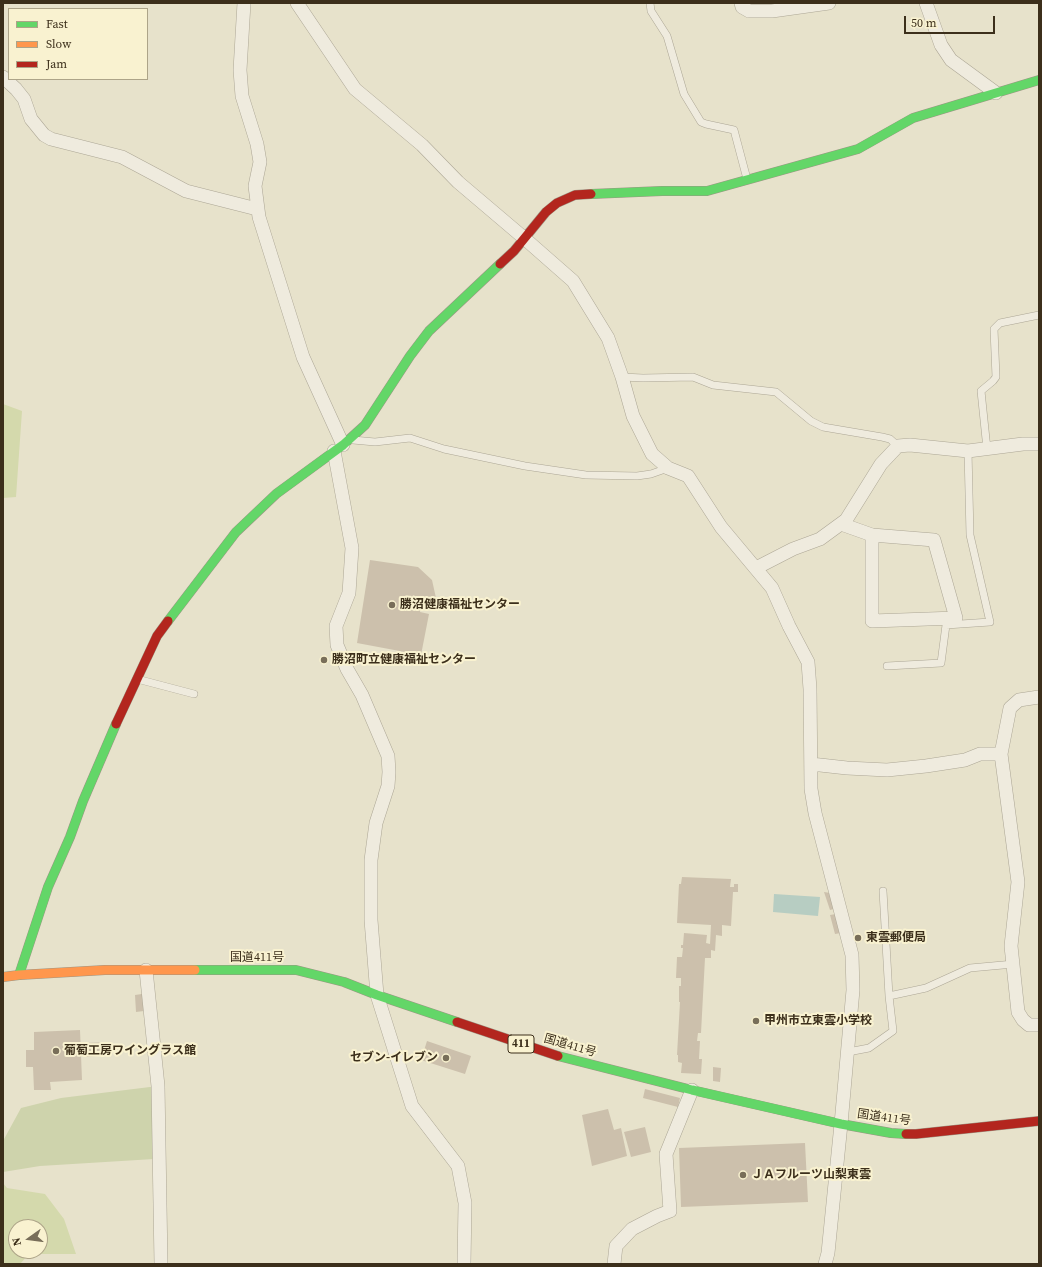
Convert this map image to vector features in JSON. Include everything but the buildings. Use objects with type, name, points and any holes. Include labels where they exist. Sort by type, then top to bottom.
[{"type":"main road","points":[[19,974],[48,887],[70,837],[82,801],[118,719],[158,636],[180,604],[236,532],[276,494],[342,445],[365,425],[410,356],[429,331],[514,251],[546,212],[557,203],[575,195],[662,191],[707,191],[858,149],[913,118],[1039,80]]},
{"type":"main road","name":"国道411号","points":[[3,976],[105,970],[296,970],[344,982],[377,995],[555,1056],[692,1090],[842,1124],[891,1133],[916,1134],[1039,1121]]},
{"type":"street","points":[[244,3],[240,70],[242,96],[257,144],[260,162],[255,186],[258,217],[303,357],[342,445],[352,548],[349,593],[336,626],[337,645],[347,669],[362,695],[388,756],[388,786],[376,823],[372,860],[371,920],[377,995],[412,1106],[458,1166],[465,1203],[464,1264]]},
{"type":"street","points":[[297,3],[355,89],[422,145],[458,182],[573,281],[608,338],[622,377],[633,416],[652,454],[668,468],[688,476],[721,527],[772,588],[789,626],[808,662],[810,689],[811,789],[815,813],[852,955],[853,990],[842,1124],[828,1253],[825,1264]]},
{"type":"street","points":[[741,3],[742,7],[749,11],[772,11],[828,3]]},
{"type":"street","points":[[926,3],[941,45],[950,60],[996,93]]},
{"type":"street","points":[[3,77],[24,99],[32,119],[44,136],[122,157],[186,191],[257,208]]},
{"type":"street","points":[[756,568],[793,549],[820,539],[846,520],[881,464],[898,446],[910,445],[968,451],[987,450],[1023,444],[1039,444]]},
{"type":"street","points":[[841,524],[872,535],[934,540],[956,618],[872,621],[872,535]]},
{"type":"street","points":[[1039,697],[1019,700],[1010,708],[1001,754],[1018,882],[1011,946],[1018,1012],[1022,1020],[1029,1025],[1039,1025]]},
{"type":"street","points":[[811,764],[887,770],[965,760],[980,754],[1001,754]]},
{"type":"street","points":[[146,970],[158,1086],[161,1264]]},
{"type":"street","points":[[614,1264],[616,1246],[632,1229],[670,1211],[666,1154],[692,1090]]},
{"type":"lane","points":[[650,3],[651,11],[667,36],[684,94],[701,122],[734,130],[747,180]]},
{"type":"lane","points":[[987,450],[981,391],[996,377],[994,329],[1000,323],[1039,314]]},
{"type":"lane","points":[[622,377],[693,377],[713,385],[776,392],[811,421],[823,427],[882,437],[890,440],[898,446]]},
{"type":"lane","points":[[342,445],[410,438],[444,449],[525,466],[586,475],[637,476],[651,474],[668,468]]},
{"type":"lane","points":[[887,666],[941,663],[946,625],[990,622],[970,535],[968,451]]},
{"type":"lane","points":[[137,679],[194,694]]},
{"type":"lane","points":[[848,1052],[869,1048],[893,1031],[883,891]]},
{"type":"lane","points":[[890,996],[926,988],[970,968],[1014,964]]},
{"type":"green space","points":[[3,404],[22,411],[16,497],[3,498]]},
{"type":"green space","points":[[158,1086],[154,1159],[40,1166],[3,1172],[3,1141],[21,1108],[61,1098]]},
{"type":"green space","points":[[3,1183],[7,1188],[45,1194],[64,1219],[76,1254],[48,1254],[48,1219],[8,1219],[8,1259],[24,1259],[20,1264],[3,1264]]},
{"type":"shaded area","points":[[774,894],[820,897],[818,916],[773,912]]},
{"type":"traffic: fast","points":[[591,194],[707,191],[858,149],[913,118],[1039,80]]},
{"type":"traffic: fast","points":[[168,621],[236,532],[276,494],[343,445],[365,425],[410,356],[429,331],[500,264]]},
{"type":"traffic: fast","points":[[19,975],[48,887],[116,724]]},
{"type":"traffic: fast","points":[[195,970],[296,970],[344,982],[377,995],[457,1022]]},
{"type":"traffic: fast","points":[[558,1056],[692,1090],[841,1124],[891,1133],[906,1134]]},
{"type":"traffic: slow","points":[[3,977],[105,970],[195,970]]},
{"type":"traffic: jam","points":[[500,264],[514,251],[546,212],[557,203],[575,195],[591,194]]},
{"type":"traffic: jam","points":[[116,724],[157,636],[168,621]]},
{"type":"traffic: jam","points":[[457,1022],[558,1056]]},
{"type":"traffic: jam","points":[[906,1134],[1039,1121]]},
{"type":"place","name":"勝沼健康福祉センター","points":[[392,605]]},
{"type":"place","name":"勝沼町立健康福祉センター","points":[[324,660]]},
{"type":"place","name":"東雲郵便局","points":[[858,938]]},
{"type":"place","name":"甲州市立東雲小学校","points":[[756,1021]]},
{"type":"place","name":"葡萄工房ワイングラス館","points":[[56,1051]]},
{"type":"place","name":"セブン-イレブン","points":[[446,1058]]},
{"type":"place","name":"ＪＡフルーツ山梨東雲","points":[[743,1175]]}]
